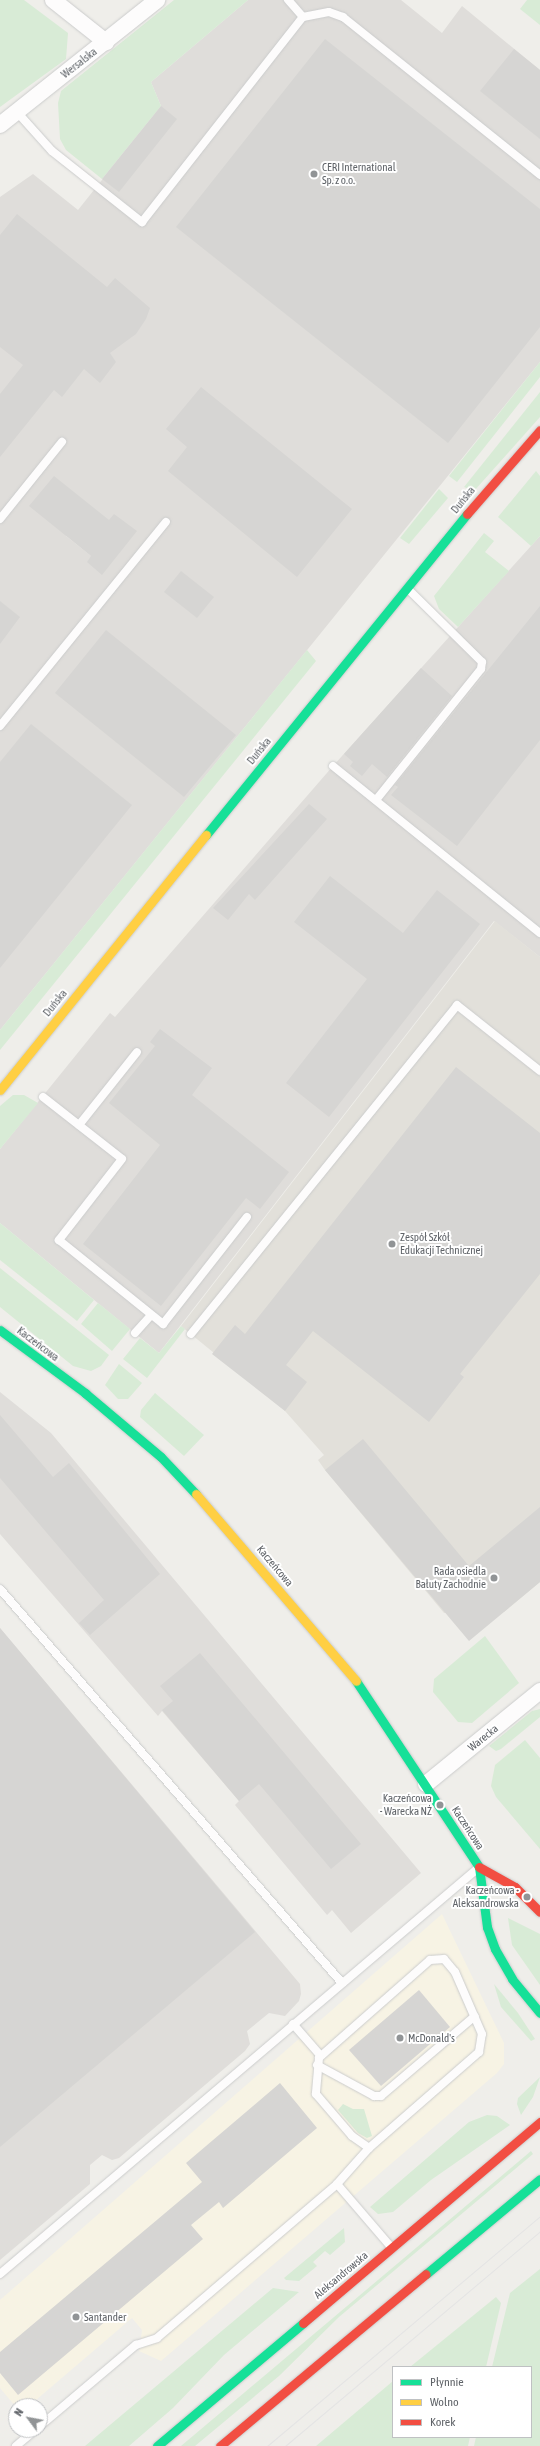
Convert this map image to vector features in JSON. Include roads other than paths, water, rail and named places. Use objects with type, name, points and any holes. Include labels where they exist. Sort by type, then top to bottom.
[{"type":"street","points":[[53,0],[106,42]]},
{"type":"street","name":"Wersalska","points":[[0,125],[157,0]]},
{"type":"street","name":"Duńska","points":[[0,1090],[504,468],[540,430]]},
{"type":"street","name":"Kaczeńcowa","points":[[0,1330],[97,1403],[161,1457],[185,1481],[361,1687],[479,1867],[487,1927],[494,1949],[512,1979],[540,2013]]},
{"type":"street","name":"Warecka","points":[[426,1784],[540,1691]]},
{"type":"street","name":"Kaczeńcowa","points":[[479,1867],[515,1887],[540,1912]]},
{"type":"street","name":"Aleksandrowska","points":[[157,2446],[540,2122]]},
{"type":"street","points":[[220,2446],[540,2179]]},
{"type":"lane","points":[[288,0],[303,17]]},
{"type":"lane","points":[[17,112],[52,150],[142,222],[303,17],[329,12],[343,17],[540,175]]},
{"type":"lane","points":[[0,519],[62,442]]},
{"type":"lane","points":[[0,726],[166,522]]},
{"type":"lane","points":[[376,800],[481,669],[482,662],[407,588]]},
{"type":"lane","points":[[333,766],[540,933]]},
{"type":"lane","points":[[191,1334],[457,1005],[540,1071]]},
{"type":"lane","points":[[79,1125],[137,1052]]},
{"type":"lane","points":[[43,1096],[122,1159],[59,1240],[163,1324],[247,1217]]},
{"type":"lane","points":[[135,1333],[151,1314]]},
{"type":"lane","points":[[0,1589],[342,1983]]},
{"type":"lane","points":[[0,2274],[479,1867]]},
{"type":"lane","points":[[48,2419],[136,2345],[157,2338],[337,2184],[369,2148],[475,2056],[482,2043],[475,2016],[450,1964],[437,1958],[430,1960],[320,2055],[317,2065],[316,2094],[352,2136],[369,2148]]},
{"type":"lane","points":[[317,2065],[374,2096],[381,2096],[475,2016]]},
{"type":"lane","points":[[293,2024],[320,2055]]},
{"type":"lane","points":[[337,2184],[392,2248]]},
{"type":"lane","points":[[16,2446],[26,2438]]},
{"type":"tram line","points":[[267,2446],[540,2216]]},
{"type":"tram line","points":[[285,2446],[540,2231]]},
{"type":"place","name":"CERI International Sp. z o.o.","points":[[314,174]]},
{"type":"place","name":"Zespół Szkół Edukacji Technicznej","points":[[392,1244]]},
{"type":"place","name":"Rada osiedla Bałuty Zachodnie","points":[[494,1578]]},
{"type":"place","name":"Kaczeńcowa - Warecka NŻ","points":[[440,1805]]},
{"type":"place","name":"Kaczeńcowa - Aleksandrowska","points":[[527,1897]]},
{"type":"place","name":"McDonald's","points":[[400,2038]]},
{"type":"place","name":"Santander","points":[[76,2317]]}]
